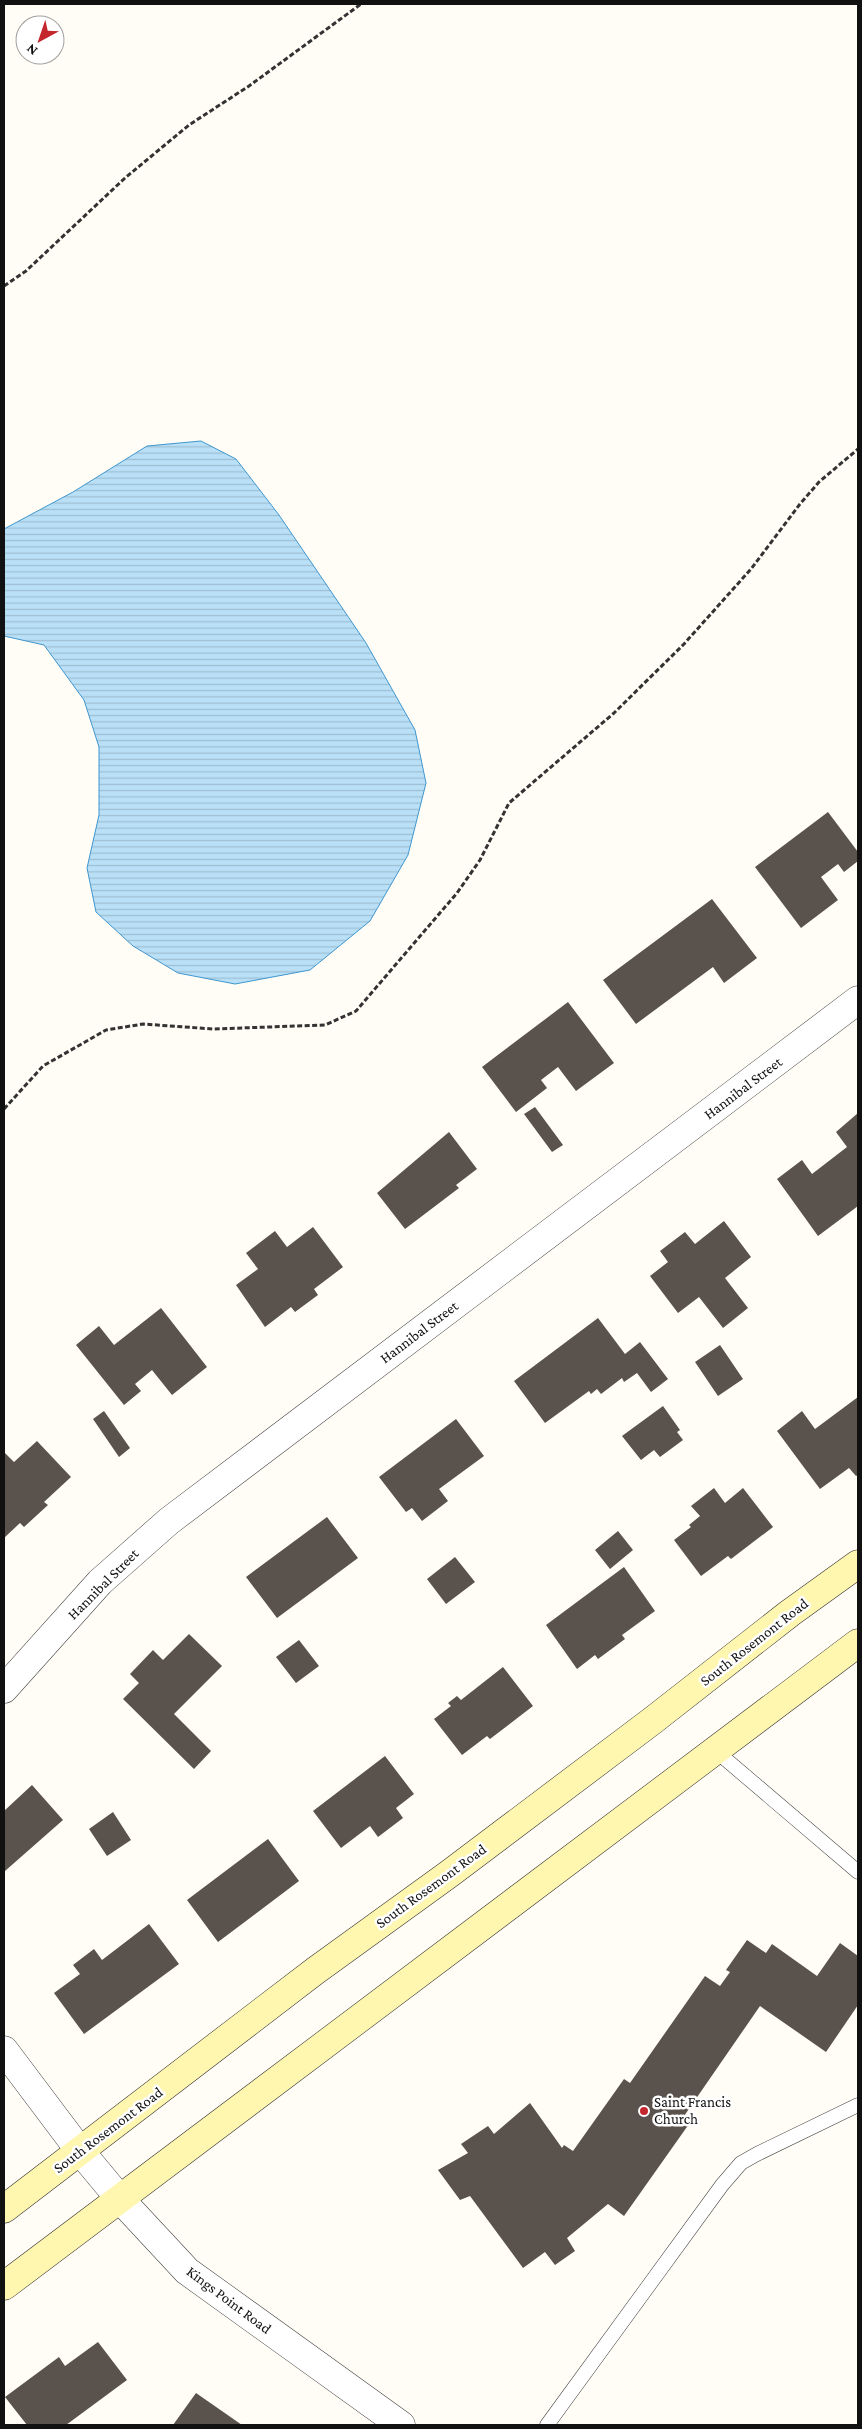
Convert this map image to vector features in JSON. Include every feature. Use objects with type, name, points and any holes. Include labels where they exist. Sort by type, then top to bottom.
[{"type":"main road","name":"South Rosemont Road","points":[[4,2209],[858,1564]]},
{"type":"main road","points":[[4,2286],[858,1643]]},
{"type":"street","name":"Hannibal Street","points":[[4,1689],[100,1582],[169,1521],[858,1000]]},
{"type":"street","name":"Kings Point Road","points":[[4,2050],[80,2151],[120,2199],[187,2271],[401,2425]]},
{"type":"lane","points":[[716,1751],[858,1872]]},
{"type":"lane","points":[[547,2425],[722,2185],[742,2163],[756,2154],[858,2105]]},
{"type":"path","points":[[4,286],[26,271],[125,178],[189,125],[248,86],[361,4]]},
{"type":"path","points":[[4,1109],[43,1066],[106,1030],[143,1024],[213,1029],[325,1025],[356,1010],[457,893],[480,860],[509,803],[614,713],[684,644],[751,569],[819,482],[858,449]]},
{"type":"water","points":[[201,441],[236,459],[279,515],[366,643],[415,730],[426,783],[408,855],[370,921],[310,970],[235,984],[178,973],[133,946],[96,912],[87,868],[99,815],[99,747],[84,700],[44,645],[4,636],[4,529],[73,492],[147,446]]},
{"type":"building","points":[[828,812],[858,852],[858,861],[844,872],[838,864],[821,877],[838,900],[801,928],[755,867]]},
{"type":"building","points":[[712,899],[757,958],[724,983],[713,967],[636,1024],[603,980]]},
{"type":"building","points":[[568,1002],[614,1063],[576,1091],[558,1067],[541,1080],[547,1088],[516,1112],[482,1067]]},
{"type":"building","points":[[535,1107],[563,1145],[552,1152],[524,1114]]},
{"type":"building","points":[[858,1113],[858,1206],[818,1236],[777,1179],[802,1160],[812,1174],[847,1147],[836,1132]]},
{"type":"building","points":[[449,1132],[477,1169],[456,1185],[459,1188],[405,1229],[377,1193]]},
{"type":"building","points":[[724,1221],[751,1257],[725,1278],[748,1308],[723,1328],[699,1297],[678,1313],[650,1276],[668,1262],[660,1251],[685,1232],[695,1244]]},
{"type":"building","points":[[313,1227],[343,1267],[314,1289],[318,1295],[295,1312],[291,1307],[265,1327],[236,1285],[258,1269],[246,1253],[275,1231],[287,1247]]},
{"type":"building","points":[[161,1308],[207,1367],[172,1395],[152,1370],[135,1384],[141,1391],[124,1405],[76,1345],[99,1326],[114,1345]]},
{"type":"building","points":[[598,1318],[625,1354],[640,1342],[668,1379],[651,1392],[637,1373],[624,1382],[622,1378],[601,1394],[597,1389],[591,1394],[589,1391],[545,1423],[514,1381]]},
{"type":"building","points":[[720,1345],[743,1379],[718,1396],[695,1362]]},
{"type":"building","points":[[858,1397],[858,1475],[856,1476],[849,1468],[820,1489],[777,1431],[802,1411],[815,1429]]},
{"type":"building","points":[[663,1406],[680,1430],[677,1432],[683,1440],[660,1457],[654,1450],[641,1460],[622,1436]]},
{"type":"building","points":[[104,1411],[130,1448],[119,1457],[93,1419]]},
{"type":"building","points":[[456,1419],[484,1456],[439,1489],[448,1501],[422,1521],[412,1508],[406,1512],[379,1477]]},
{"type":"building","points":[[37,1441],[71,1477],[44,1502],[48,1505],[24,1527],[20,1523],[4,1538],[4,1452],[14,1462]]},
{"type":"building","points":[[714,1488],[725,1503],[743,1488],[773,1527],[731,1559],[728,1556],[701,1576],[674,1540],[691,1527],[689,1525],[700,1516],[691,1506]]},
{"type":"building","points":[[327,1517],[358,1558],[277,1618],[246,1577]]},
{"type":"building","points":[[618,1531],[633,1550],[610,1569],[595,1550]]},
{"type":"building","points":[[455,1557],[475,1582],[446,1604],[427,1579]]},
{"type":"building","points":[[624,1567],[655,1611],[622,1635],[625,1639],[598,1659],[595,1655],[577,1669],[546,1625]]},
{"type":"building","points":[[189,1634],[222,1666],[174,1714],[211,1751],[194,1769],[123,1699],[139,1683],[130,1674],[153,1650],[163,1660]]},
{"type":"building","points":[[299,1640],[319,1666],[296,1683],[276,1657]]},
{"type":"building","points":[[503,1667],[533,1706],[490,1739],[487,1736],[462,1755],[434,1719],[451,1706],[448,1703],[457,1696],[461,1700]]},
{"type":"building","points":[[385,1756],[414,1794],[396,1808],[403,1818],[378,1837],[370,1826],[341,1848],[313,1811]]},
{"type":"building","points":[[32,1785],[63,1820],[5,1871],[4,1811]]},
{"type":"building","points":[[113,1812],[131,1840],[107,1856],[89,1829]]},
{"type":"building","points":[[268,1839],[299,1881],[218,1942],[187,1900]]},
{"type":"building","points":[[149,1924],[179,1964],[84,2034],[54,1993],[80,1974],[73,1965],[94,1949],[102,1960]]},
{"type":"building","name":"Saint Francis Church","points":[[747,1940],[766,1953],[772,1944],[817,1976],[840,1943],[858,1956],[858,2005],[826,2052],[760,2006],[682,2119],[689,2124],[624,2216],[608,2204],[567,2238],[575,2251],[555,2265],[545,2252],[523,2268],[470,2196],[460,2200],[438,2170],[468,2153],[461,2144],[488,2126],[494,2134],[530,2103],[562,2148],[564,2145],[573,2151],[624,2079],[630,2083],[705,1976],[720,1986],[730,1972],[726,1970]]},
{"type":"building","points":[[98,2342],[127,2380],[66,2425],[27,2425],[5,2397],[59,2357],[65,2366]]},
{"type":"building","points":[[196,2393],[242,2425],[173,2425]]},
{"type":"place","name":"Saint Francis Church","points":[[644,2111]]}]
